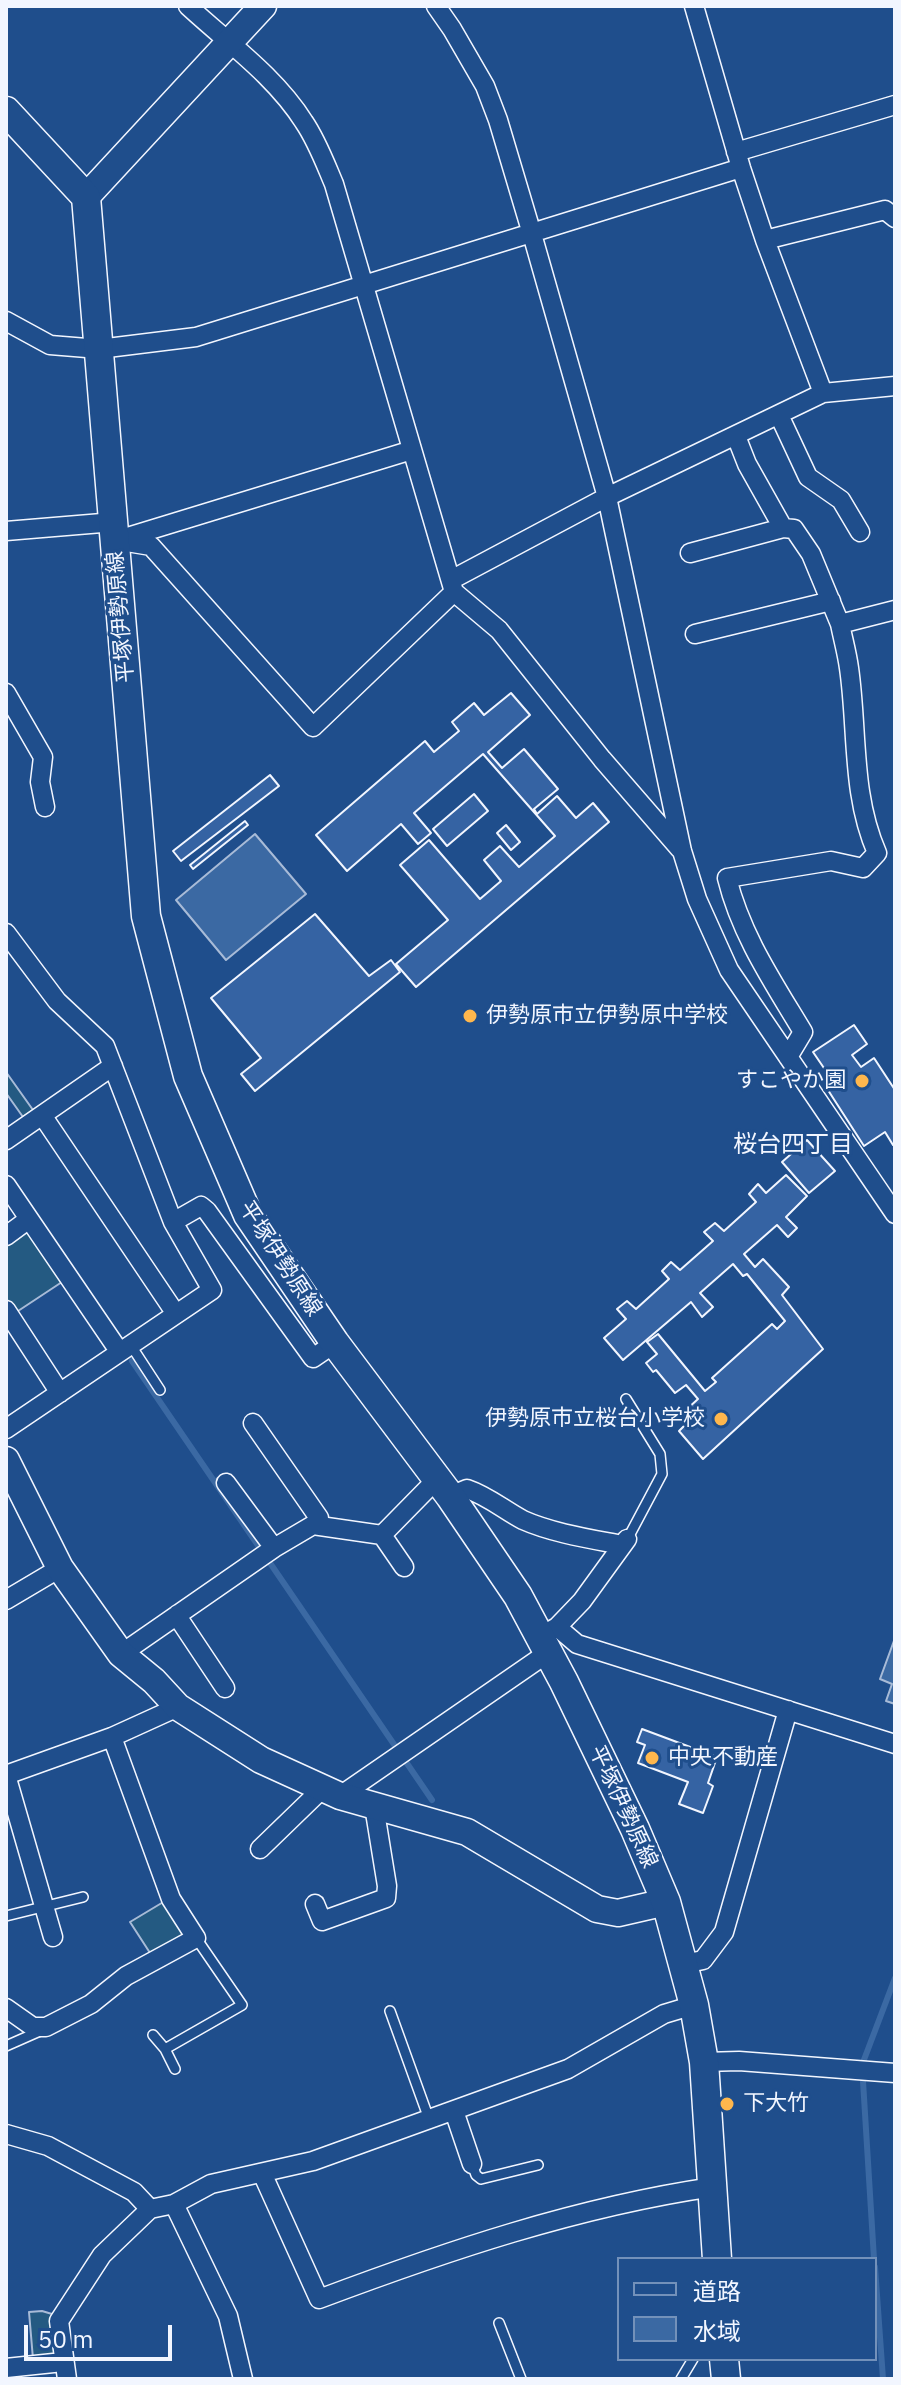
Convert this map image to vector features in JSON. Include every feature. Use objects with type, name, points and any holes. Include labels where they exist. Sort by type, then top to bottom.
[{"type":"main road","points":[[6,111],[86,197]]},
{"type":"main road","name":"平塚伊勢原線","points":[[86,197],[146,916],[188,1076],[248,1215],[335,1343],[444,1488],[549,1638],[635,1829],[666,1902],[694,2005],[704,2062],[717,2257]]},
{"type":"street","points":[[188,6],[275,84],[304,121],[320,150],[334,184],[453,586],[499,630],[602,759],[682,851]]},
{"type":"street","points":[[86,197],[263,6]]},
{"type":"street","points":[[436,6],[485,86],[532,234],[607,497],[682,851],[697,899],[729,970],[894,1211]]},
{"type":"street","points":[[694,6],[738,160],[823,393]]},
{"type":"street","points":[[6,321],[50,345],[99,349],[196,337],[532,234],[895,105]]},
{"type":"street","points":[[765,240],[885,210],[895,218]]},
{"type":"street","points":[[114,531],[151,546],[313,727],[453,586],[607,497],[823,393],[895,386]]},
{"type":"street","points":[[779,415],[808,477],[841,500],[860,532]]},
{"type":"street","points":[[736,436],[747,464],[783,528]]},
{"type":"street","points":[[6,531],[114,531],[170,526],[412,450]]},
{"type":"street","points":[[841,500],[861,495]]},
{"type":"street","points":[[690,553],[783,528],[794,529],[811,554],[831,601],[840,624],[849,667],[860,799],[877,853],[863,868],[831,861],[727,878],[734,907],[753,948],[803,1032],[788,1057]]},
{"type":"street","points":[[695,634],[831,601]]},
{"type":"street","points":[[840,624],[895,610]]},
{"type":"street","points":[[717,628],[721,648]]},
{"type":"street","points":[[6,693],[43,757],[40,782],[45,807]]},
{"type":"street","points":[[6,933],[57,1001],[105,1046],[173,1222],[212,1290],[6,1429]]},
{"type":"street","points":[[6,1140],[113,1066]]},
{"type":"street","points":[[42,1115],[176,1314]]},
{"type":"street","points":[[6,1185],[124,1348]]},
{"type":"street","points":[[173,1222],[201,1206],[313,1358],[335,1343]]},
{"type":"street","points":[[6,1236],[29,1219]]},
{"type":"street","points":[[6,1310],[60,1393]]},
{"type":"street","points":[[253,1423],[319,1518],[319,1525]]},
{"type":"street","points":[[6,1460],[60,1568],[121,1654],[154,1681],[178,1707],[261,1760],[331,1792],[467,1832],[597,1909],[618,1913],[666,1902]]},
{"type":"street","points":[[226,1483],[274,1548]]},
{"type":"street","points":[[121,1654],[274,1548],[313,1525],[382,1535],[444,1488],[467,1489],[477,1493],[525,1521],[579,1536],[625,1541],[582,1601],[549,1638],[331,1792],[260,1849]]},
{"type":"street","points":[[382,1535],[404,1567]]},
{"type":"street","points":[[6,1600],[60,1568]]},
{"type":"street","points":[[178,1614],[225,1688]]},
{"type":"street","points":[[549,1638],[577,1644],[895,1744]]},
{"type":"street","points":[[53,1937],[6,1775],[112,1737],[178,1707]]},
{"type":"street","points":[[684,1964],[703,1960],[724,1932],[788,1710]]},
{"type":"street","points":[[6,2008],[33,2027],[46,2027],[91,2004],[101,1992],[126,1976],[196,1938],[171,1899],[112,1737]]},
{"type":"street","points":[[320,1918],[386,1898],[387,1886],[374,1806]]},
{"type":"street","points":[[6,2368],[65,2370],[59,2321],[102,2255],[150,2209],[174,2204],[211,2184],[313,2161],[568,2069],[664,2014],[694,2005]]},
{"type":"street","points":[[704,2062],[739,2061],[895,2073]]},
{"type":"street","points":[[454,2111],[472,2164]]},
{"type":"street","points":[[6,2134],[48,2146],[134,2192],[150,2209]]},
{"type":"street","points":[[262,2173],[319,2299],[465,2247],[568,2216],[658,2195],[713,2187]]},
{"type":"street","points":[[174,2204],[228,2316],[243,2379]]},
{"type":"lane","points":[[124,1348],[160,1390]]},
{"type":"lane","points":[[625,1541],[662,1474],[660,1454],[626,1399]]},
{"type":"lane","points":[[6,1916],[83,1897]]},
{"type":"lane","points":[[165,2049],[242,2005],[196,1938]]},
{"type":"lane","points":[[390,2011],[429,2119]]},
{"type":"lane","points":[[6,2046],[46,2027]]},
{"type":"lane","points":[[153,2035],[165,2049],[175,2069]]},
{"type":"lane","points":[[472,2164],[481,2179],[538,2165]]},
{"type":"lane","points":[[499,2323],[521,2379]]},
{"type":"lane","points":[[681,2379],[692,2361]]},
{"type":"shaded area","points":[[6,1072],[33,1110],[23,1117],[6,1093]]},
{"type":"shaded area","points":[[24,1230],[32,1231],[65,1280],[15,1313],[6,1301],[6,1242]]},
{"type":"shaded area","points":[[165,1901],[185,1934],[152,1956],[130,1922]]},
{"type":"shaded area","points":[[29,2312],[52,2314],[56,2350],[51,2358],[33,2359]]},
{"type":"water","points":[[255,834],[306,894],[226,960],[176,900]]},
{"type":"water","points":[[895,1638],[895,1704],[886,1701],[892,1684],[880,1679]]},
{"type":"building","points":[[511,693],[530,715],[488,752],[502,768],[524,749],[558,789],[534,809],[537,814],[557,796],[576,818],[593,803],[609,822],[416,987],[396,964],[448,920],[400,865],[429,840],[480,899],[501,881],[484,860],[500,846],[519,867],[555,836],[483,754],[414,813],[431,833],[418,844],[401,824],[347,871],[316,835],[425,741],[434,752],[459,731],[452,722],[474,703],[484,715]]},
{"type":"building","points":[[270,775],[279,786],[181,861],[173,851]]},
{"type":"building","points":[[474,794],[488,811],[447,846],[433,829]]},
{"type":"building","points":[[245,821],[248,825],[193,869],[190,865]]},
{"type":"building","points":[[506,825],[520,842],[511,850],[497,833]]},
{"type":"building","points":[[315,914],[369,976],[391,960],[400,972],[255,1091],[241,1074],[261,1058],[211,998]]},
{"type":"building","name":"すこやか園","points":[[854,1025],[867,1044],[852,1055],[861,1067],[874,1058],[895,1090],[893,1145],[885,1132],[864,1146],[826,1087],[843,1075],[838,1068],[828,1074],[813,1052]]},
{"type":"building","points":[[807,1140],[835,1171],[809,1193],[782,1162]]},
{"type":"building","points":[[786,1175],[807,1196],[786,1217],[797,1228],[788,1237],[777,1225],[744,1254],[755,1267],[763,1259],[789,1287],[782,1295],[823,1349],[703,1459],[679,1431],[694,1416],[687,1409],[698,1399],[686,1385],[675,1393],[656,1370],[653,1372],[646,1363],[657,1354],[647,1342],[658,1334],[705,1391],[716,1382],[712,1378],[772,1324],[777,1329],[785,1321],[747,1274],[743,1276],[733,1264],[700,1293],[713,1307],[702,1317],[691,1302],[623,1360],[604,1338],[626,1319],[617,1309],[627,1301],[636,1309],[669,1279],[662,1271],[671,1262],[680,1270],[713,1241],[704,1232],[715,1223],[724,1231],[756,1202],[749,1194],[758,1184],[766,1193]]},
{"type":"building","points":[[642,1729],[717,1757],[708,1783],[713,1786],[703,1813],[679,1804],[688,1782],[638,1763],[645,1745],[637,1742]]},
{"type":"waterway","points":[[132,1361],[432,1800]]},
{"type":"waterway","points":[[874,2257],[862,2065],[895,1978]]},
{"type":"waterway","points":[[877,2295],[883,2379]]},
{"type":"place","name":"伊勢原市立伊勢原中学校","points":[[470,1016]]},
{"type":"place","name":"すこやか園","points":[[862,1081]]},
{"type":"place","name":"伊勢原市立桜台小学校","points":[[721,1419]]},
{"type":"place","name":"中央不動産","points":[[652,1758]]},
{"type":"place","name":"下大竹","points":[[727,2104]]},
{"type":"district","name":"桜台四丁目","points":[[793,1145]]}]
